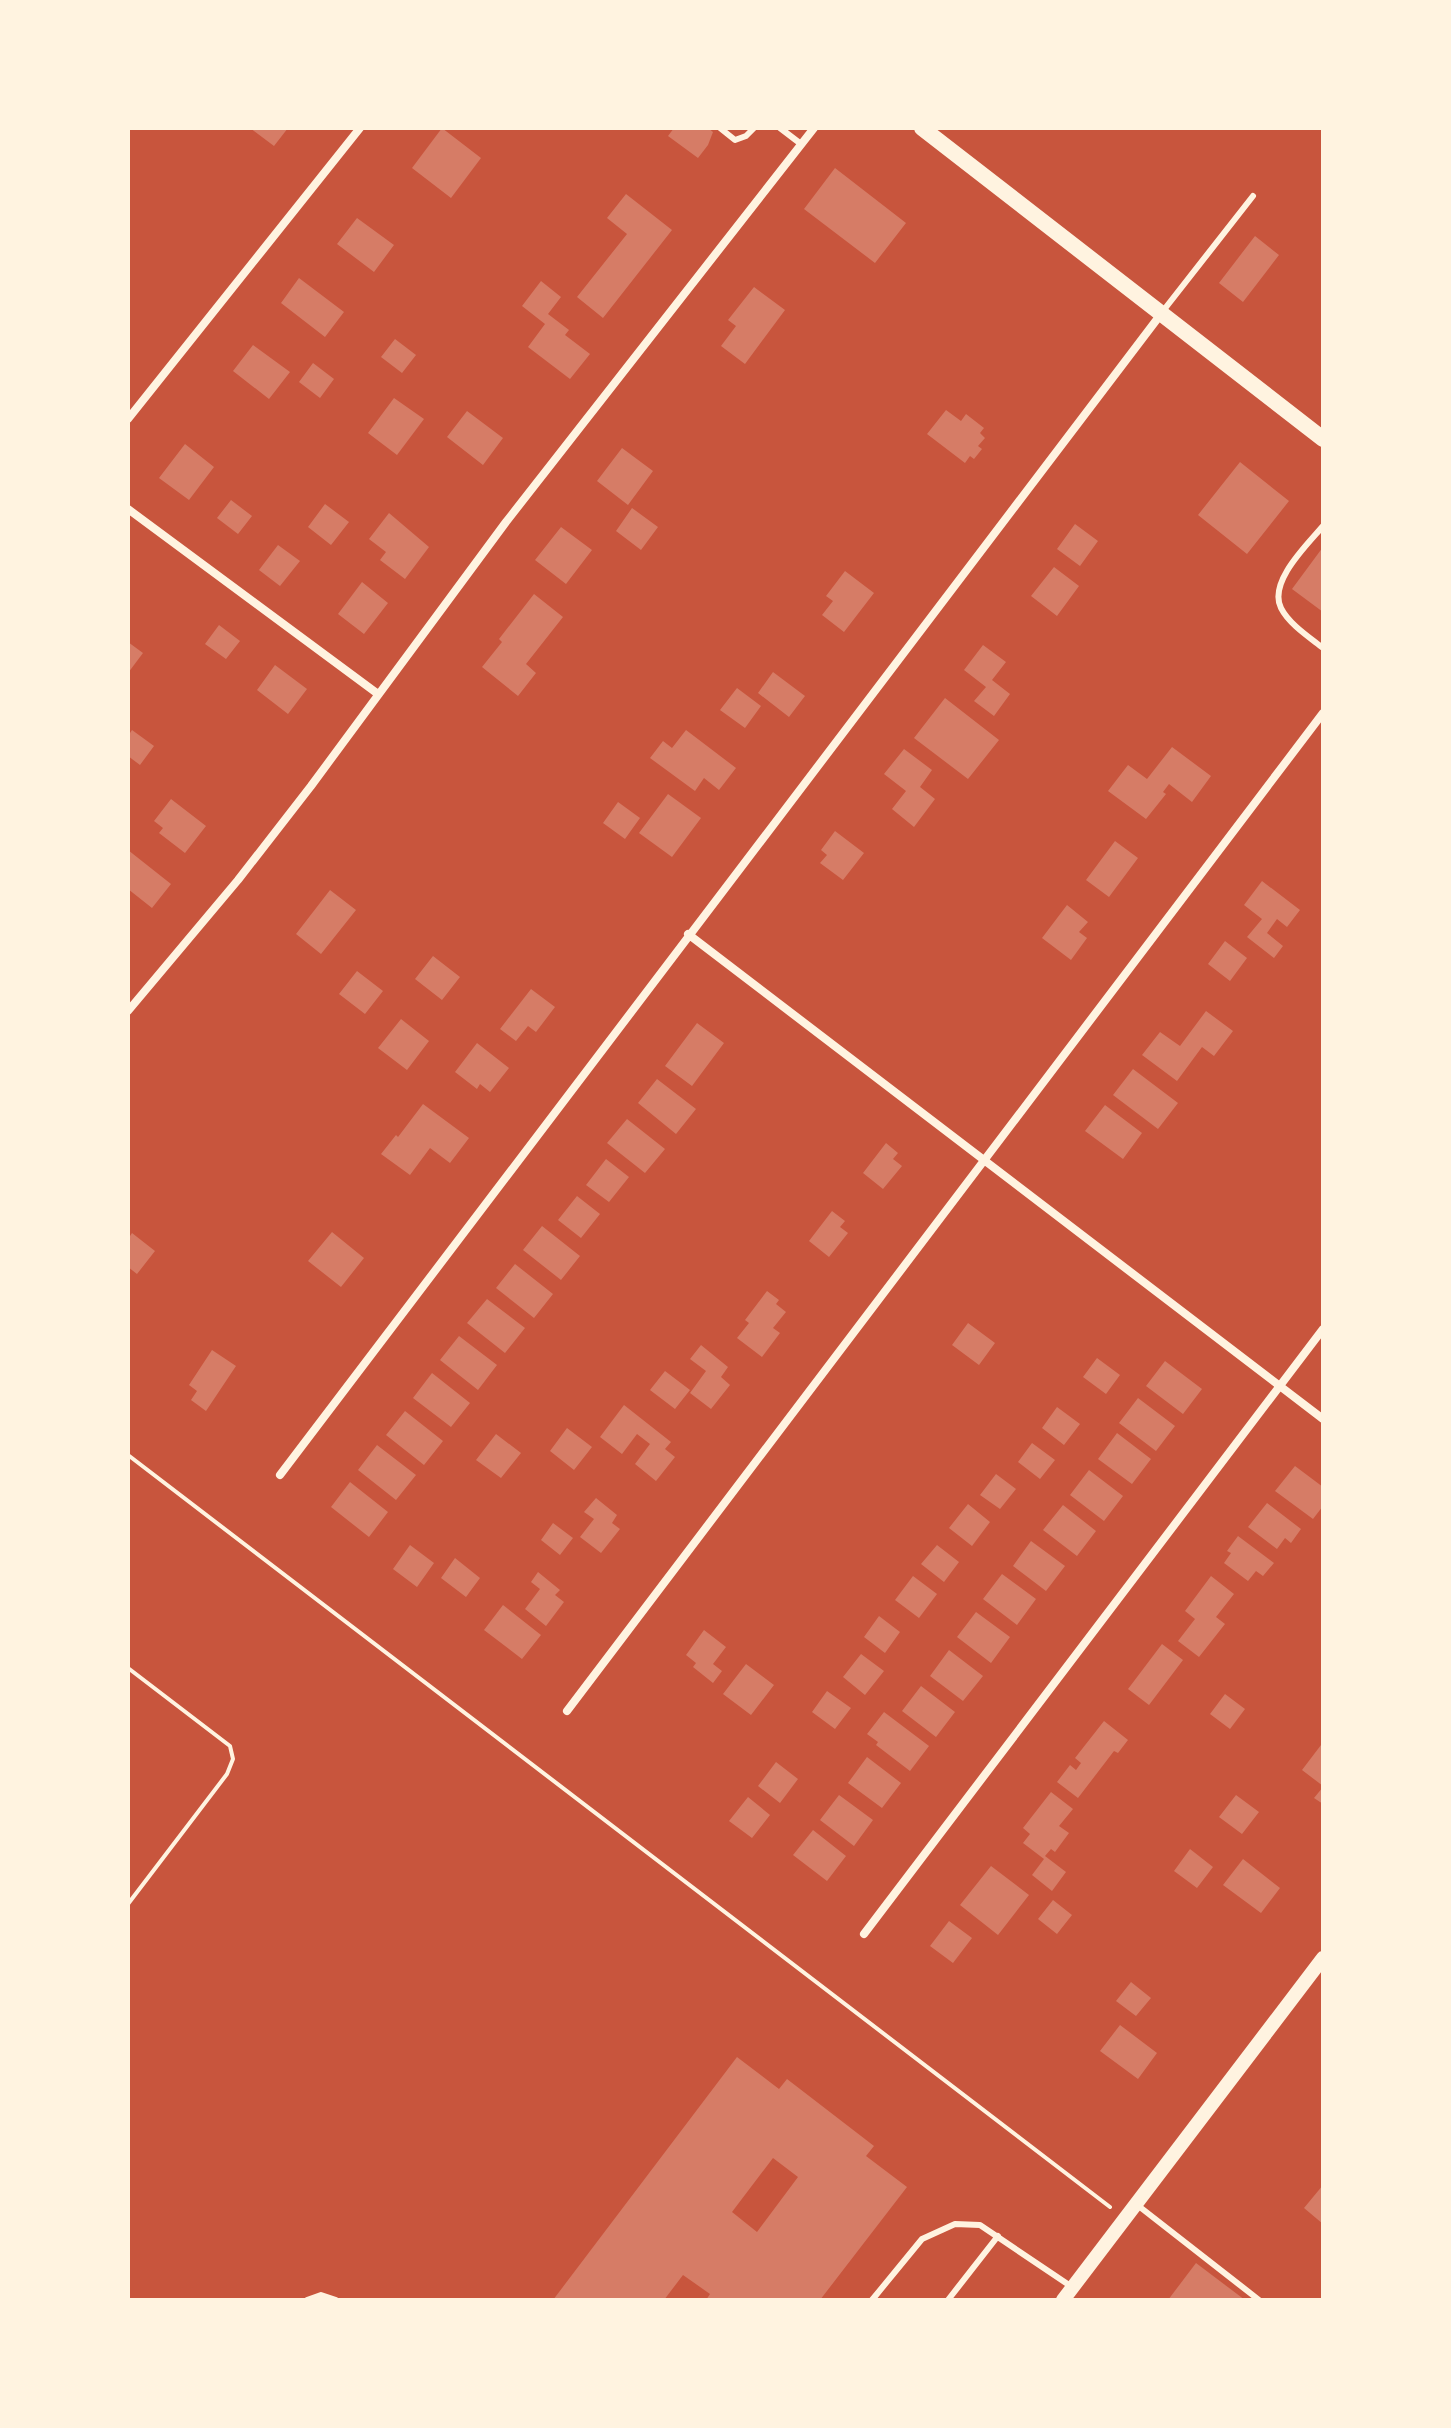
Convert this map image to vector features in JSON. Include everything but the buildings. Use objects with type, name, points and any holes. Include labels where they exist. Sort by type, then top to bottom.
[{"type":"main road","points":[[922,128],[1323,439]]},
{"type":"street","points":[[128,419],[360,128]]},
{"type":"street","points":[[128,1011],[238,880],[574,434],[814,128]]},
{"type":"street","points":[[280,1475],[1161,314]]},
{"type":"street","points":[[128,509],[378,694]]},
{"type":"street","points":[[567,1711],[1323,713]]},
{"type":"street","points":[[688,934],[1323,1419]]},
{"type":"street","points":[[864,1934],[1323,1329]]},
{"type":"street","points":[[1063,2300],[1323,1958]]},
{"type":"lane","points":[[720,128],[735,140],[746,136],[754,128]]},
{"type":"lane","points":[[780,128],[801,144]]},
{"type":"lane","points":[[1161,314],[1253,196]]},
{"type":"lane","points":[[1323,526],[1281,578],[1277,592],[1281,607],[1297,627],[1323,648]]},
{"type":"lane","points":[[1136,2204],[1259,2300]]},
{"type":"lane","points":[[872,2300],[922,2239],[955,2224],[980,2225],[1072,2287]]},
{"type":"lane","points":[[948,2300],[998,2236]]},
{"type":"lane","points":[[307,2300],[321,2295],[336,2300]]},
{"type":"path","points":[[128,1455],[1110,2207]]},
{"type":"path","points":[[128,1668],[230,1746],[233,1759],[227,1774],[128,1904]]}]
